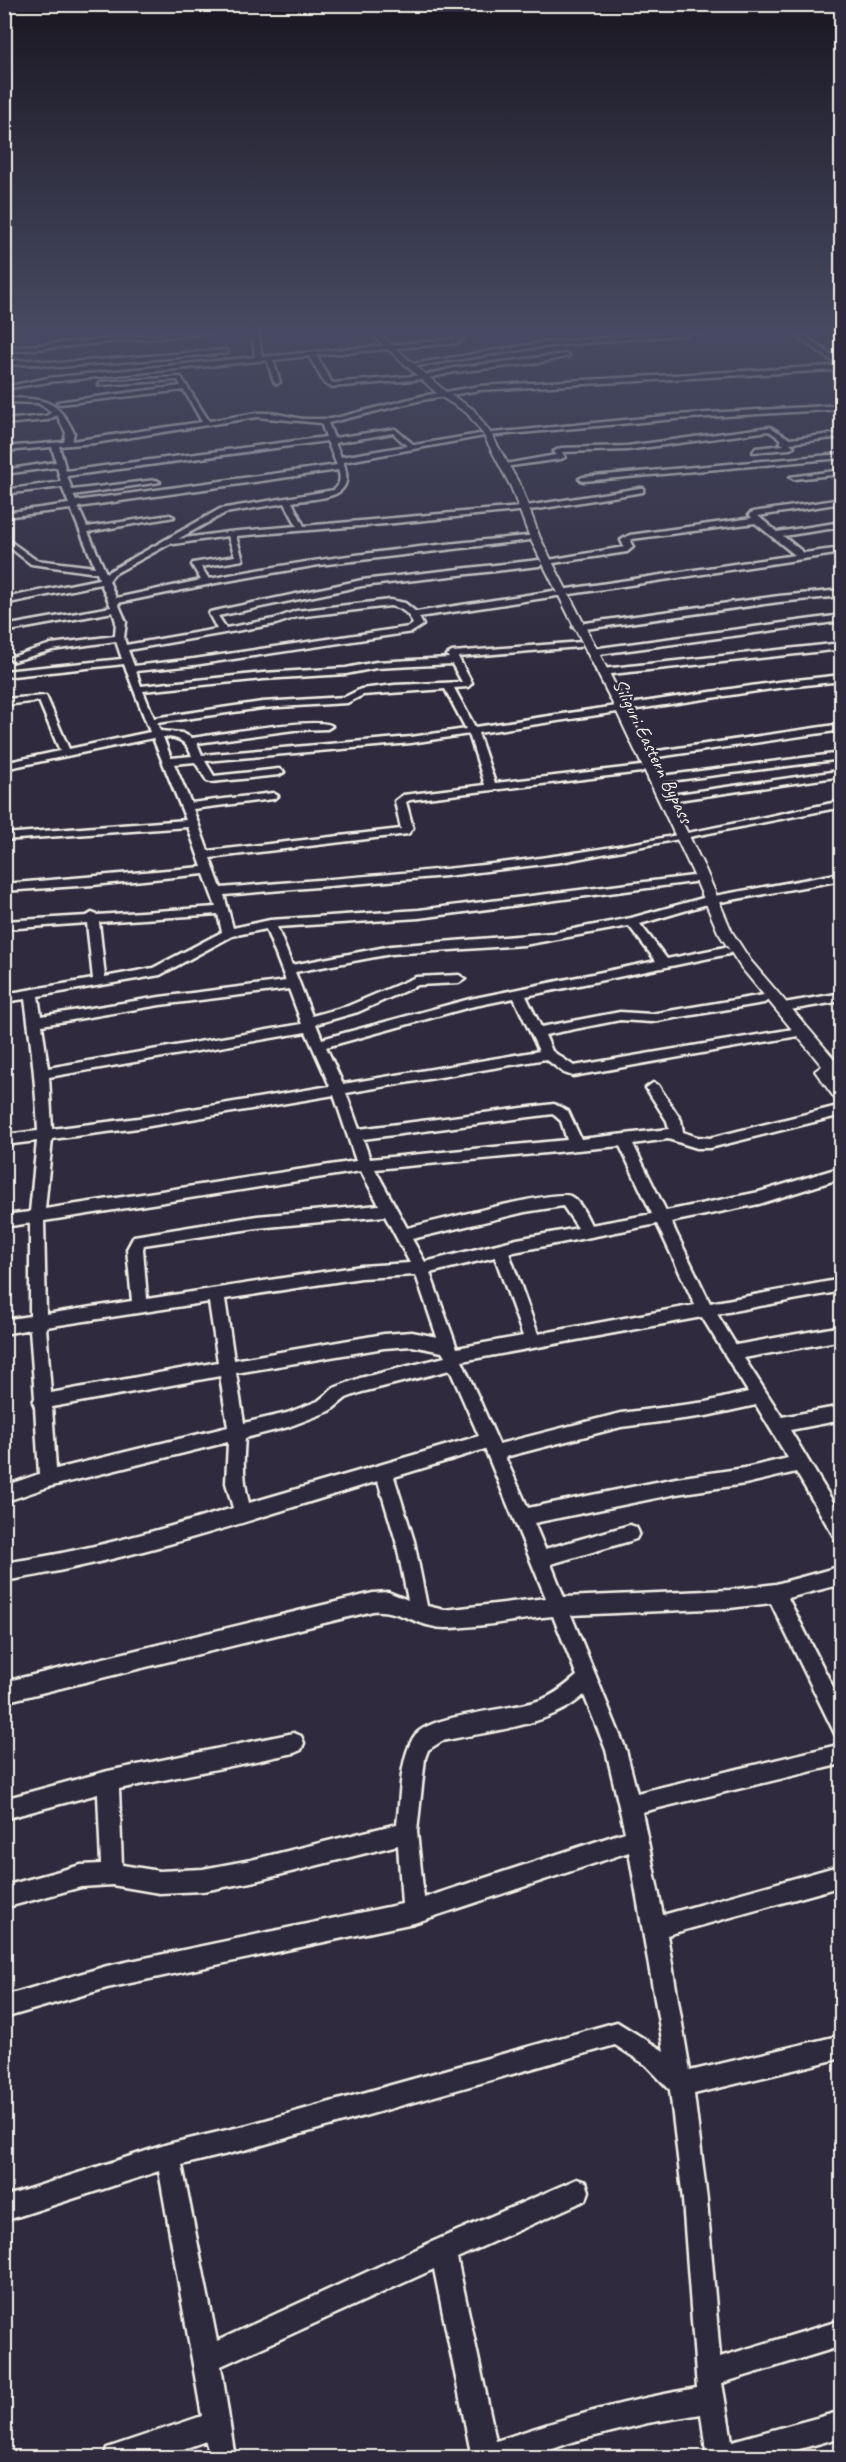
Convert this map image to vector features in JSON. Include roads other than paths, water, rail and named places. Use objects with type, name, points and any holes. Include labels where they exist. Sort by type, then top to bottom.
[{"type":"main road","name":"Siliguri Eastern Bypass","points":[[490,447],[520,508],[579,644],[617,709]]},
{"type":"main road","name":"Siliguri Eastern Bypass","points":[[492,447],[516,486],[527,538],[543,562]]},
{"type":"main road","name":"Siliguri Eastern Bypass","points":[[557,594],[602,672],[707,901],[725,951],[842,1096]]},
{"type":"main road","name":"Siliguri Eastern Bypass","points":[[642,762],[664,799],[693,879],[734,948],[840,1076]]},
{"type":"street","points":[[4,449],[31,447]]},
{"type":"street","points":[[56,447],[74,505],[121,622],[121,643],[192,823],[223,910],[228,933]]},
{"type":"street","points":[[4,492],[65,479],[279,447]]},
{"type":"street","points":[[4,601],[103,576],[223,511],[324,494],[341,488],[344,476],[334,447]]},
{"type":"street","points":[[4,515],[340,463],[412,447]]},
{"type":"street","points":[[504,465],[561,457],[558,451],[635,447]]},
{"type":"street","points":[[756,450],[790,447]]},
{"type":"street","points":[[627,448],[632,456]]},
{"type":"street","points":[[583,479],[842,456]]},
{"type":"street","points":[[637,465],[641,473]]},
{"type":"street","points":[[237,472],[272,468]]},
{"type":"street","points":[[4,472],[65,479],[169,480]]},
{"type":"street","points":[[794,477],[842,472]]},
{"type":"street","points":[[165,543],[231,534],[561,505],[603,495],[640,490]]},
{"type":"street","points":[[287,500],[302,529]]},
{"type":"street","points":[[801,555],[757,520],[753,516],[755,513],[842,501]]},
{"type":"street","points":[[84,530],[170,517]]},
{"type":"street","points":[[223,631],[213,614],[362,583],[543,562],[627,549],[629,547],[625,540],[630,537],[757,520]]},
{"type":"street","points":[[775,535],[842,524]]},
{"type":"street","points":[[205,580],[196,565],[240,558],[231,534]]},
{"type":"street","points":[[4,629],[114,605],[205,580],[360,556],[527,538]]},
{"type":"street","points":[[4,539],[34,562],[103,576]]},
{"type":"street","points":[[414,615],[842,550]]},
{"type":"street","points":[[578,627],[778,598],[842,593]]},
{"type":"street","points":[[4,674],[129,665],[412,629],[418,625],[414,615],[402,605],[390,603],[296,614],[276,621],[223,631],[121,643],[51,648],[14,658]]},
{"type":"street","points":[[592,652],[842,618]]},
{"type":"street","points":[[151,721],[273,704],[351,699],[361,692],[467,684],[451,656],[579,644]]},
{"type":"street","points":[[602,672],[842,646]]},
{"type":"street","points":[[138,689],[252,677],[346,671],[369,666],[454,661]]},
{"type":"street","points":[[168,761],[411,740],[778,685],[842,678]]},
{"type":"street","points":[[448,686],[473,732],[491,788]]},
{"type":"street","points":[[4,702],[43,698],[64,752]]},
{"type":"street","points":[[4,766],[156,734],[175,733],[191,741],[294,727],[327,726]]},
{"type":"street","points":[[203,855],[404,832],[407,828],[400,801],[403,798],[491,788],[842,727]]},
{"type":"street","points":[[191,741],[211,779],[279,772]]},
{"type":"street","points":[[654,780],[842,756]]},
{"type":"street","points":[[664,799],[840,776],[826,757]]},
{"type":"street","points":[[186,807],[273,796]]},
{"type":"street","points":[[216,892],[550,860],[626,849],[842,804]]},
{"type":"street","points":[[4,837],[192,823]]},
{"type":"street","points":[[4,888],[93,882],[208,870]]},
{"type":"street","points":[[33,1022],[290,977],[391,950],[524,941],[632,922],[707,901],[842,876]]},
{"type":"street","points":[[4,998],[156,972],[179,962],[228,933],[270,924],[420,914],[693,879]]},
{"type":"street","points":[[4,925],[92,917],[223,910]]},
{"type":"street","points":[[92,917],[100,983]]},
{"type":"street","points":[[632,922],[664,963]]},
{"type":"street","points":[[270,924],[309,1024],[338,1088],[365,1165],[421,1269],[451,1355],[523,1517],[586,1680],[616,1750],[630,1805],[655,1928],[681,2085],[695,2200],[710,2387],[721,2457],[842,2424]]},
{"type":"street","points":[[318,1045],[450,1008],[518,992],[725,951]]},
{"type":"street","points":[[42,1074],[309,1024],[353,1009],[416,981],[459,979]]},
{"type":"street","points":[[518,992],[547,1054]]},
{"type":"street","points":[[31,994],[33,1022],[42,1074],[45,1136],[37,1216],[41,1402],[48,1479]]},
{"type":"street","points":[[784,1007],[842,997]]},
{"type":"street","points":[[537,1032],[620,1016],[651,1018],[764,999]]},
{"type":"street","points":[[4,1140],[244,1106],[338,1088],[547,1054],[557,1058],[567,1069],[581,1072],[793,1033]]},
{"type":"street","points":[[653,1088],[674,1120],[677,1136]]},
{"type":"street","points":[[354,1136],[430,1123],[554,1110],[561,1111],[565,1115],[576,1145]]},
{"type":"street","points":[[4,1221],[365,1165],[624,1140],[659,1134],[677,1136],[698,1144],[710,1143],[842,1110]]},
{"type":"street","points":[[624,1140],[705,1309],[842,1534]]},
{"type":"street","points":[[4,1327],[361,1272],[421,1269],[587,1231],[759,1198],[842,1172]]},
{"type":"street","points":[[403,1235],[525,1206],[565,1200],[572,1205],[587,1231]]},
{"type":"street","points":[[140,1306],[135,1249],[140,1240],[257,1222],[389,1210]]},
{"type":"street","points":[[500,1250],[533,1341]]},
{"type":"street","points":[[4,1494],[48,1479],[237,1434],[308,1413],[324,1406],[340,1393],[451,1355],[842,1285]]},
{"type":"street","points":[[216,1294],[237,1434],[235,1483],[243,1513]]},
{"type":"street","points":[[732,1353],[842,1333]]},
{"type":"street","points":[[41,1402],[226,1368],[400,1340],[423,1341],[451,1355]]},
{"type":"street","points":[[4,1572],[57,1564],[138,1545],[383,1470],[621,1420],[706,1409],[760,1397]]},
{"type":"street","points":[[777,1425],[842,1413]]},
{"type":"street","points":[[523,1517],[676,1486],[745,1476],[800,1463]]},
{"type":"street","points":[[383,1470],[402,1524],[412,1566],[419,1613]]},
{"type":"street","points":[[539,1558],[630,1533]]},
{"type":"street","points":[[4,1692],[373,1602],[388,1601],[419,1613],[444,1619],[559,1606],[730,1599],[776,1593],[842,1575]]},
{"type":"street","points":[[776,1593],[842,1726]]},
{"type":"street","points":[[414,1912],[407,1832],[415,1758],[421,1743],[438,1732],[545,1709],[570,1695],[586,1680]]},
{"type":"street","points":[[4,1809],[108,1781],[294,1743]]},
{"type":"street","points":[[630,1805],[842,1754]]},
{"type":"street","points":[[108,1781],[112,1874]]},
{"type":"street","points":[[4,1897],[81,1876],[112,1874],[159,1882],[203,1880],[251,1871],[407,1832]]},
{"type":"street","points":[[4,2007],[107,1977],[414,1912],[636,1839]]},
{"type":"street","points":[[655,1928],[842,1875]]},
{"type":"street","points":[[4,2209],[168,2156],[248,2137],[617,2033],[654,2057],[681,2085]]},
{"type":"street","points":[[681,2085],[842,2046]]},
{"type":"street","points":[[168,2156],[207,2360],[222,2457]]},
{"type":"street","points":[[207,2360],[577,2191]]},
{"type":"street","points":[[444,2250],[486,2457],[575,2428],[648,2410],[842,2333]]},
{"type":"street","points":[[117,2457],[217,2424]]}]
